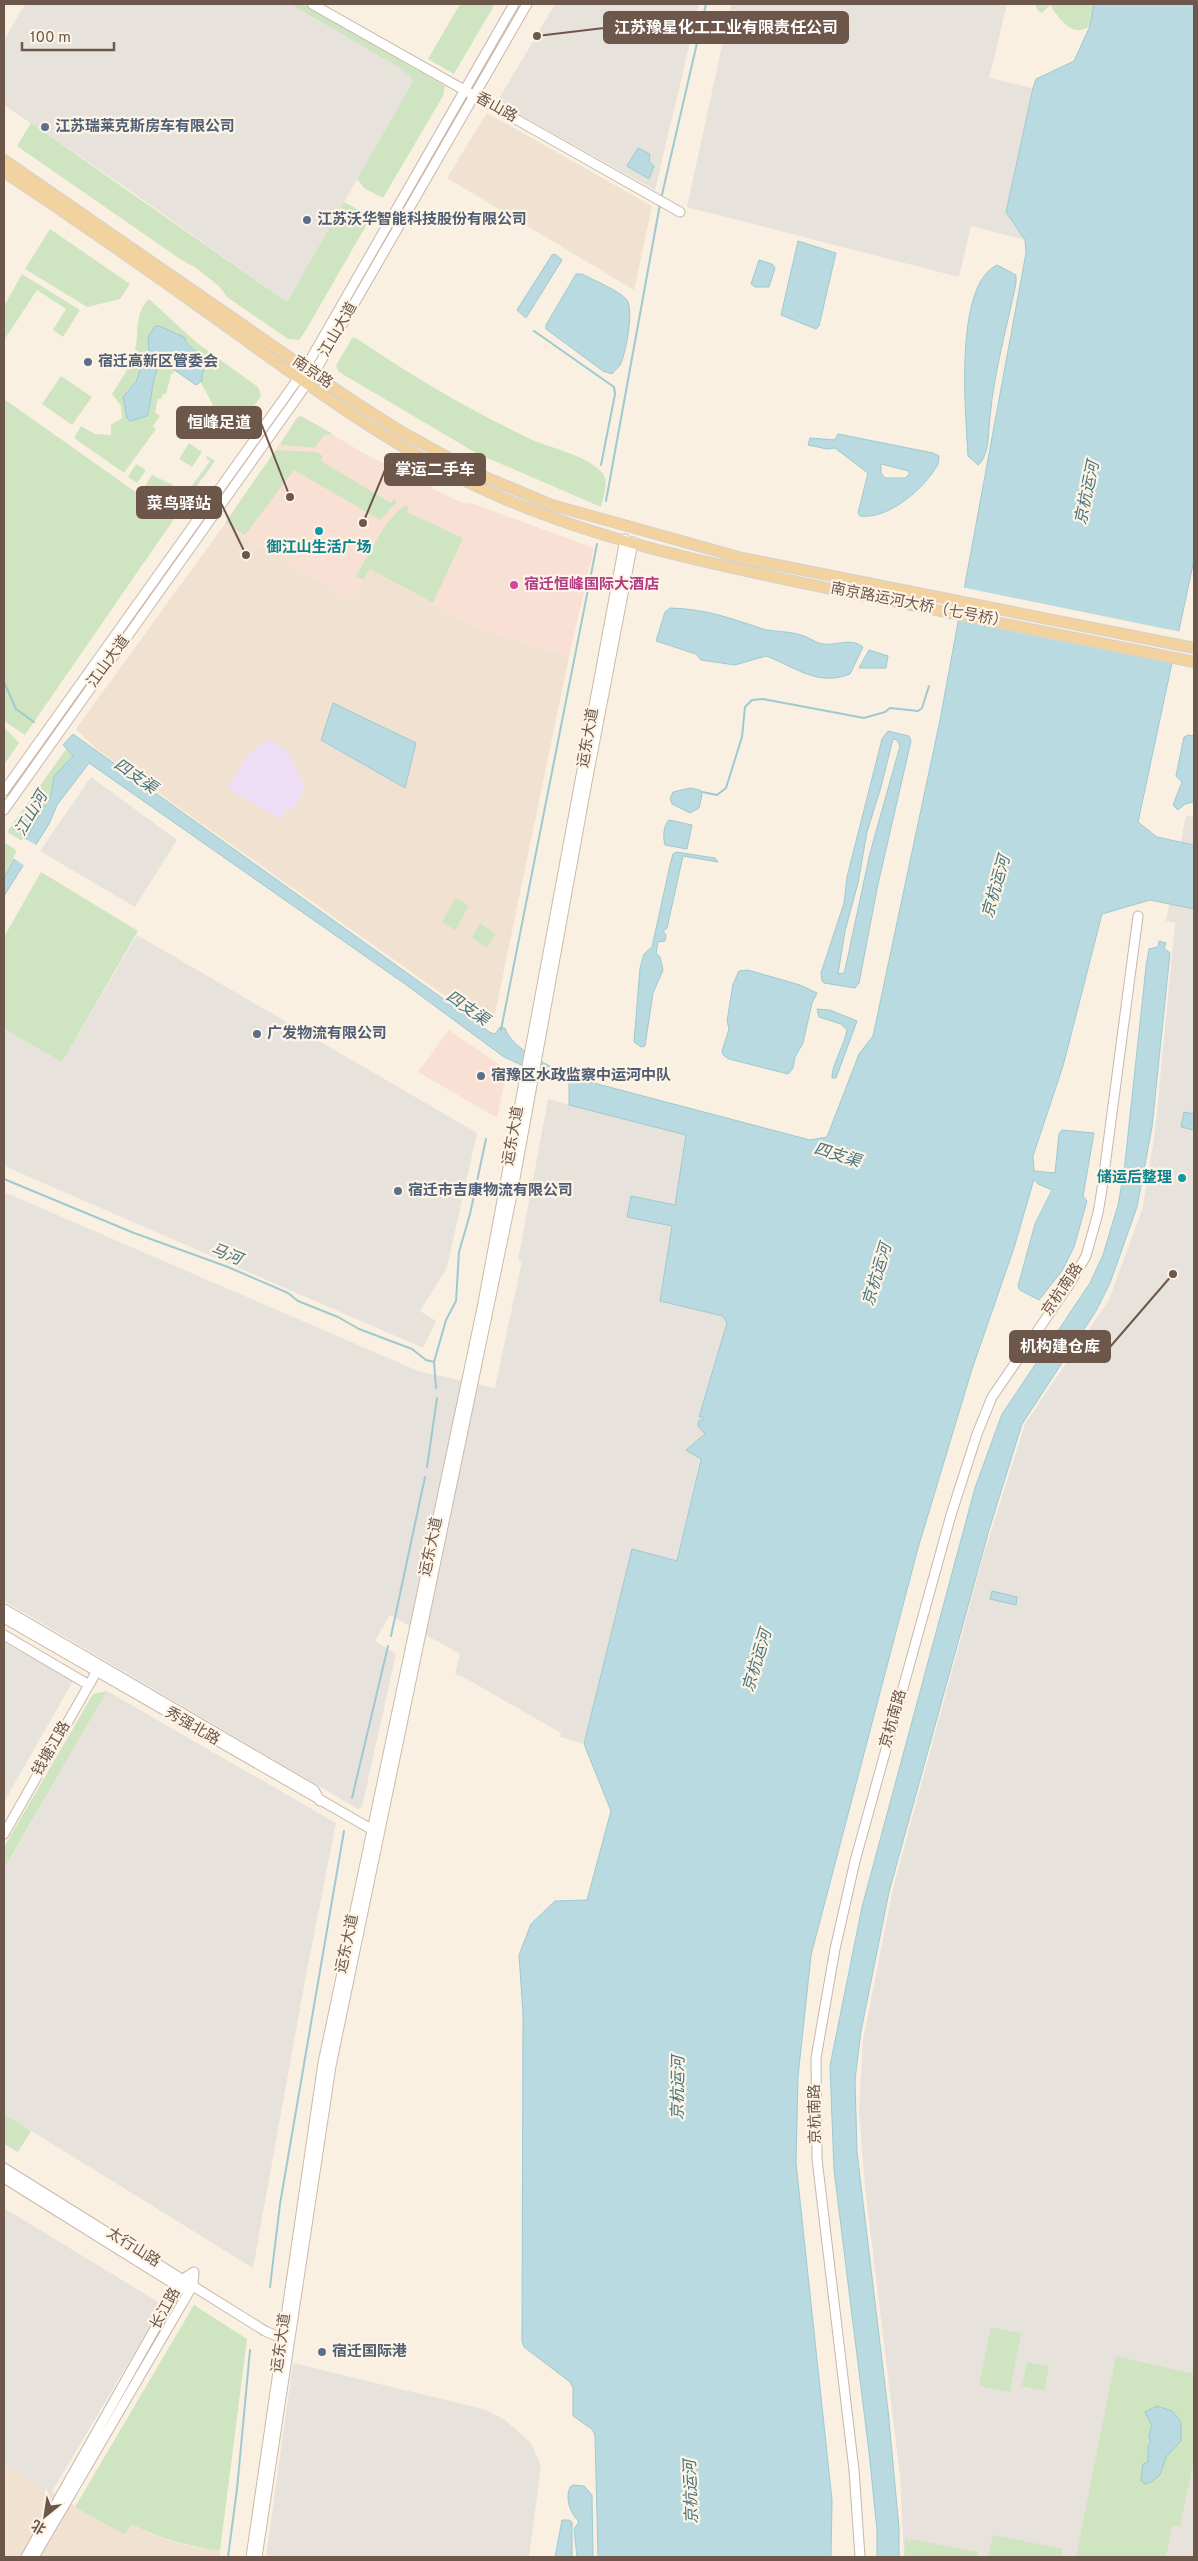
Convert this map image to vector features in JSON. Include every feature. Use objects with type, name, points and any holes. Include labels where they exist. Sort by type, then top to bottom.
[{"type":"main road","name":"南京路","points":[[4,160],[158,265],[309,372],[402,432],[485,478],[552,505],[647,532]]},
{"type":"main road","name":"南京路","points":[[4,172],[152,272],[298,378],[396,442],[471,484],[549,516],[646,545]]},
{"type":"main road","name":"南京路运河大桥（七号桥）","points":[[647,532],[742,558],[1194,648]]},
{"type":"main road","name":"南京路运河大桥（七号桥）","points":[[646,545],[744,571],[1194,662]]},
{"type":"street","name":"香山路","points":[[312,4],[680,212]]},
{"type":"street","name":"江山大道","points":[[4,810],[307,384],[309,372],[514,4]]},
{"type":"street","name":"江山大道","points":[[4,791],[298,378],[309,372],[475,96],[527,4]]},
{"type":"street","name":"运东大道","points":[[251,2557],[331,2066],[376,1835],[493,1288],[530,1070],[629,541]]},
{"type":"street","name":"京杭南路","points":[[860,2557],[854,2470],[817,2159],[816,2058],[835,1948],[855,1861],[951,1515],[977,1434],[992,1397],[1069,1286],[1086,1256],[1093,1234],[1102,1189],[1138,916]]},
{"type":"street","points":[[4,1608],[95,1675]]},
{"type":"street","name":"秀强北路","points":[[4,1618],[95,1675],[376,1835]]},
{"type":"street","name":"秀强北路","points":[[4,1624],[376,1835]]},
{"type":"street","points":[[4,1635],[95,1675]]},
{"type":"street","name":"钱塘江路","points":[[4,1834],[95,1675]]},
{"type":"street","name":"太行山路","points":[[4,2168],[180,2283]]},
{"type":"street","name":"太行山路","points":[[4,2178],[190,2289],[285,2341]]},
{"type":"street","name":"长江路","points":[[26,2557],[180,2283],[194,2272],[190,2289],[34,2557]]},
{"type":"street","name":"运东大道","points":[[257,2557],[285,2341]]},
{"type":"shaded area","name":"江苏沃华智能科技股份有限公司","points":[[25,4],[290,4],[408,73],[412,83],[287,302],[125,187],[4,105],[4,40]]},
{"type":"shaded area","points":[[555,4],[699,4],[655,190],[497,102]]},
{"type":"shaded area","points":[[731,4],[1007,4],[989,78],[1033,88],[1006,212],[1025,240],[971,226],[959,277],[687,207]]},
{"type":"shaded area","points":[[487,113],[652,206],[634,290],[447,178]]},
{"type":"shaded area","points":[[301,416],[372,458],[418,477],[435,490],[460,502],[474,504],[594,548],[569,657],[480,629],[370,569],[351,601],[224,525],[297,418]]},
{"type":"shaded area","points":[[224,525],[351,600],[370,569],[480,629],[569,657],[494,1018],[485,1021],[478,1019],[95,748],[76,729]]},
{"type":"shaded area","points":[[268,739],[288,751],[305,789],[294,808],[285,810],[280,819],[227,788],[250,752]]},
{"type":"shaded area","points":[[91,777],[177,840],[135,907],[40,851]]},
{"type":"shaded area","points":[[1186,815],[1194,817],[1194,2557],[904,2557],[900,2476],[865,2187],[859,2111],[863,2041],[893,1888],[983,1557],[1025,1424],[1109,1300],[1143,1207],[1155,1132],[1175,923],[1166,921]]},
{"type":"shaded area","points":[[137,935],[477,1133],[447,1267],[420,1311],[436,1321],[423,1348],[4,1166],[4,1029],[62,1062]]},
{"type":"shaded area","points":[[449,1030],[507,1070],[497,1118],[418,1072]]},
{"type":"shaded area","points":[[548,1099],[686,1135],[675,1206],[631,1196],[672,1226],[660,1301],[723,1316],[727,1323],[700,1416],[703,1417],[703,1420],[699,1420],[698,1425],[705,1434],[677,1561],[632,1549],[584,1744],[560,1737],[561,1733],[455,1674],[460,1654],[390,1615],[375,1641],[396,1654],[362,1807],[358,1809],[4,1601],[4,1192],[418,1371],[495,1388],[522,1261],[518,1260]]},
{"type":"shaded area","points":[[4,1642],[73,1681],[4,1802]]},
{"type":"shaded area","points":[[107,1691],[336,1823],[306,1975],[253,2268],[4,2114],[4,1870]]},
{"type":"shaded area","points":[[4,2208],[163,2305],[51,2493],[4,2464]]},
{"type":"shaded area","points":[[293,2363],[483,2409],[505,2420],[531,2443],[541,2466],[529,2557],[266,2557]]},
{"type":"shaded area","points":[[4,2464],[125,2535],[131,2524],[153,2535],[184,2545],[220,2551],[220,2557],[4,2557]]},
{"type":"green space","points":[[290,4],[303,4],[445,86],[443,96],[383,198],[364,188],[357,179],[412,83],[411,78],[403,70]]},
{"type":"green space","points":[[460,4],[495,4],[454,74],[428,59]]},
{"type":"green space","points":[[1035,4],[1094,4],[1090,26],[1077,30],[1072,28],[1062,21],[1050,5],[1042,13],[1038,11]]},
{"type":"green space","points":[[31,123],[287,302],[344,202],[371,217],[306,330],[299,340],[288,339],[227,297],[219,286],[196,268],[180,259],[17,146]]},
{"type":"green space","points":[[50,229],[130,284],[120,299],[87,307],[25,269]]},
{"type":"green space","points":[[22,274],[80,310],[63,337],[53,330],[66,309],[37,290],[4,340],[4,306]]},
{"type":"green space","points":[[149,299],[197,343],[258,387],[261,396],[233,436],[228,425],[214,416],[212,403],[201,383],[198,381],[196,385],[175,371],[171,375],[166,394],[163,394],[161,399],[158,399],[155,412],[160,416],[153,426],[156,429],[124,473],[74,438],[81,426],[95,434],[111,435],[111,425],[122,418],[121,406],[112,394],[133,357],[140,312]]},
{"type":"green space","points":[[352,338],[356,338],[418,378],[483,415],[528,438],[579,457],[597,467],[605,477],[605,490],[601,507],[476,453],[339,372],[336,366]]},
{"type":"green space","points":[[61,376],[92,397],[72,425],[42,404]]},
{"type":"green space","points":[[4,399],[174,519],[25,735],[4,721]]},
{"type":"green space","points":[[301,416],[333,434],[323,436],[315,448],[282,445],[281,443],[297,418]]},
{"type":"green space","points":[[189,443],[202,452],[192,467],[179,459]]},
{"type":"green space","points":[[275,451],[316,452],[323,456],[321,461],[391,503],[394,498],[397,502],[380,520],[294,470],[245,535],[225,523]]},
{"type":"green space","points":[[207,456],[215,461],[178,512],[172,506],[174,502],[178,505],[210,461],[206,458]]},
{"type":"green space","points":[[136,464],[146,470],[137,483],[128,477]]},
{"type":"green space","points":[[152,475],[173,485],[165,496],[169,500],[167,503],[144,488]]},
{"type":"green space","points":[[404,505],[409,507],[407,512],[463,538],[433,603],[370,569],[363,580],[356,576],[386,524]]},
{"type":"green space","points":[[4,727],[19,743],[4,765]]},
{"type":"green space","points":[[66,749],[73,756],[54,776],[51,795],[24,842],[7,832]]},
{"type":"green space","points":[[4,842],[19,852],[4,878]]},
{"type":"green space","points":[[41,872],[138,931],[62,1062],[4,1029],[4,937]]},
{"type":"green space","points":[[456,898],[469,906],[455,930],[442,922]]},
{"type":"green space","points":[[480,923],[495,934],[487,948],[472,937]]},
{"type":"green space","points":[[107,1691],[4,1869],[4,1847],[93,1694]]},
{"type":"green space","points":[[4,2114],[31,2131],[18,2152],[4,2144]]},
{"type":"green space","points":[[194,2305],[247,2339],[220,2551],[174,2541],[131,2524],[125,2535],[75,2507]]},
{"type":"green space","points":[[991,2327],[1021,2333],[1010,2392],[979,2386]]},
{"type":"green space","points":[[1116,2356],[1194,2374],[1194,2460],[1180,2526],[1172,2527],[1166,2557],[1076,2557]]},
{"type":"green space","points":[[1027,2362],[1049,2366],[1044,2391],[1022,2386]]},
{"type":"green space","points":[[993,2535],[1063,2549],[1061,2557],[988,2557]]},
{"type":"green space","points":[[905,2539],[910,2542],[910,2539],[978,2552],[977,2557],[904,2557]]},
{"type":"water","name":"京杭运河","points":[[1094,4],[1194,4],[1194,560],[1138,822],[1157,837],[1194,845],[1194,909],[1150,900],[1102,914],[1063,1066],[1033,1156],[1034,1171],[1055,1173],[1059,1134],[1062,1130],[1094,1133],[1083,1196],[1087,1201],[1074,1247],[1062,1271],[1039,1300],[1020,1290],[1018,1286],[1035,1224],[1052,1190],[1038,1184],[1034,1179],[1014,1248],[972,1369],[918,1548],[811,1955],[798,2077],[796,2163],[832,2500],[831,2557],[598,2557],[595,2436],[593,2430],[573,2416],[573,2388],[570,2382],[524,2347],[522,2341],[523,2013],[519,1955],[531,1924],[555,1901],[587,1900],[611,1811],[584,1744],[632,1549],[677,1561],[701,1459],[686,1450],[705,1434],[698,1426],[699,1420],[703,1420],[703,1417],[699,1417],[727,1323],[723,1316],[660,1301],[672,1226],[627,1217],[631,1196],[675,1205],[686,1135],[569,1105],[569,1082],[554,1074],[541,1077],[530,1069],[504,1057],[405,984],[89,763],[57,805],[49,824],[4,896],[4,878],[51,795],[54,776],[73,756],[63,745],[73,734],[491,1033],[495,1034],[500,1027],[505,1028],[515,1043],[533,1057],[571,1077],[810,1140],[827,1137],[859,1054],[873,1036],[940,720],[1026,253],[1025,240],[1006,212],[1033,88],[1036,79],[1074,61],[1090,26]]},
{"type":"water","points":[[638,148],[650,154],[649,162],[654,166],[649,179],[627,166]]},
{"type":"water","points":[[798,241],[836,253],[819,326],[816,329],[781,315]]},
{"type":"water","points":[[555,254],[562,260],[526,318],[517,310],[552,255]]},
{"type":"water","points":[[759,260],[772,264],[775,268],[769,287],[755,287],[751,284]]},
{"type":"water","points":[[997,265],[1016,275],[1016,283],[994,383],[987,449],[982,461],[978,465],[968,456],[965,412],[965,353],[968,324],[974,298],[983,278]]},
{"type":"water","points":[[576,274],[582,274],[613,289],[627,300],[629,305],[630,313],[625,352],[620,365],[612,374],[603,371],[546,329],[546,325]]},
{"type":"water","points":[[155,326],[184,337],[189,346],[206,361],[207,366],[202,374],[202,381],[196,385],[176,371],[172,365],[160,364],[155,374],[147,416],[130,421],[127,418],[123,397],[136,382],[140,370],[147,362],[144,357],[149,350],[148,337]]},
{"type":"water","points":[[838,434],[933,453],[939,456],[938,464],[916,492],[905,500],[883,513],[860,516],[858,513],[868,473],[835,448],[827,449],[808,445],[810,438],[835,440]],"holes":[[[881,464],[909,471],[909,475],[905,478],[885,478],[881,473]]]},
{"type":"water","points":[[670,608],[695,610],[718,615],[763,629],[796,634],[819,643],[852,642],[863,647],[850,674],[827,678],[807,674],[766,656],[735,665],[701,660],[696,654],[656,641],[665,612]]},
{"type":"water","points":[[869,650],[888,656],[886,668],[859,668]]},
{"type":"water","points":[[333,703],[416,743],[405,788],[321,740]]},
{"type":"water","points":[[888,731],[909,736],[911,741],[878,884],[859,983],[855,988],[824,983],[821,973],[844,903],[847,877],[882,739]],"holes":[[[893,739],[897,740],[900,746],[870,853],[844,973],[838,974],[845,931],[858,883],[867,832]]]},
{"type":"water","points":[[1188,735],[1194,736],[1194,802],[1185,804],[1178,810],[1173,805],[1182,782],[1176,776],[1184,737]]},
{"type":"water","points":[[690,788],[700,790],[702,795],[699,808],[690,813],[672,804],[670,798],[673,792]]},
{"type":"water","points":[[669,820],[692,825],[687,849],[665,845],[664,832]]},
{"type":"water","points":[[676,852],[715,858],[718,862],[683,856],[667,928],[663,931],[666,935],[665,941],[658,942],[656,953],[660,957],[663,970],[653,993],[645,1046],[641,1047],[634,1042],[640,968],[644,954],[652,947],[670,865],[673,854]]},
{"type":"water","points":[[1159,941],[1166,943],[1164,948],[1170,953],[1152,1127],[1137,1207],[1110,1283],[1096,1311],[1022,1424],[989,1530],[889,1892],[861,2031],[855,2080],[857,2152],[888,2410],[899,2528],[899,2557],[877,2557],[877,2530],[869,2452],[834,2170],[830,2066],[862,1907],[975,1488],[1002,1414],[1090,1283],[1103,1255],[1118,1205],[1124,1172],[1146,967],[1149,949],[1158,947]]},
{"type":"water","points":[[748,970],[800,985],[817,993],[812,1003],[803,1043],[795,1057],[793,1068],[788,1074],[729,1059],[723,1055],[722,1051],[729,1029],[727,1021],[733,984],[739,971]]},
{"type":"water","points":[[817,1009],[830,1010],[857,1021],[836,1078],[832,1078],[832,1073],[847,1030],[841,1024],[819,1017]]},
{"type":"water","points":[[1184,1112],[1194,1114],[1194,1130],[1181,1127]]},
{"type":"water","points":[[992,1591],[1017,1597],[1016,1605],[990,1599]]},
{"type":"water","points":[[1157,2406],[1172,2411],[1181,2422],[1181,2441],[1166,2457],[1160,2475],[1145,2484],[1141,2481],[1143,2464],[1148,2462],[1148,2445],[1151,2442],[1149,2435],[1152,2426],[1145,2412]]},
{"type":"water","points":[[573,2485],[584,2486],[592,2495],[593,2557],[577,2557],[574,2529],[579,2522],[573,2514],[568,2501],[570,2487]]},
{"type":"water","points":[[562,2520],[572,2522],[572,2557],[555,2557]]},
{"type":"pier","points":[[961,587],[1181,632],[1175,664],[955,620]]},
{"type":"pier","points":[[23,838],[38,846],[25,866],[13,858]]},
{"type":"waterway","points":[[661,199],[706,4]]},
{"type":"waterway","points":[[606,501],[660,204]]},
{"type":"waterway","points":[[534,331],[614,387],[615,394],[601,465]]},
{"type":"waterway","points":[[501,1030],[597,544]]},
{"type":"waterway","name":"四支渠","points":[[4,682],[16,709],[34,722]]},
{"type":"waterway","points":[[702,792],[717,795],[726,788],[742,737],[745,707],[752,700],[763,699],[864,718],[885,712],[890,708],[918,711],[922,708],[929,686]]},
{"type":"waterway","points":[[436,1388],[434,1362],[446,1320],[456,1301],[459,1252],[470,1214],[486,1139]]},
{"type":"waterway","name":"马河","points":[[4,1179],[134,1233],[228,1267],[288,1293],[298,1301],[338,1317],[359,1329],[412,1349],[426,1360],[434,1362]]},
{"type":"waterway","points":[[427,1467],[437,1398]]},
{"type":"waterway","points":[[391,1636],[425,1477]]},
{"type":"waterway","points":[[352,1798],[388,1646]]},
{"type":"waterway","points":[[270,2287],[280,2204],[344,1831]]},
{"type":"waterway","points":[[228,2557],[237,2489],[250,2350]]},
{"type":"place","name":"江苏豫星化工工业有限责任公司","points":[[537,36]]},
{"type":"place","name":"江苏瑞莱克斯房车有限公司","points":[[45,127]]},
{"type":"place","name":"江苏沃华智能科技股份有限公司","points":[[307,220]]},
{"type":"place","name":"宿迁高新区管委会","points":[[88,362]]},
{"type":"place","name":"恒峰足道","points":[[290,497]]},
{"type":"place","name":"掌运二手车","points":[[363,523]]},
{"type":"place","name":"御江山生活广场","points":[[319,531]]},
{"type":"place","name":"菜鸟驿站","points":[[246,555]]},
{"type":"place","name":"宿迁恒峰国际大酒店","points":[[514,585]]},
{"type":"place","name":"广发物流有限公司","points":[[257,1034]]},
{"type":"place","name":"宿豫区水政监察中运河中队","points":[[481,1076]]},
{"type":"place","name":"储运后整理","points":[[1182,1178]]},
{"type":"place","name":"宿迁市吉康物流有限公司","points":[[398,1191]]},
{"type":"place","name":"机构建仓库","points":[[1173,1274]]},
{"type":"place","name":"宿迁国际港","points":[[322,2352]]},
{"type":"water label","name":"江山河","points":[[32,814]]}]
